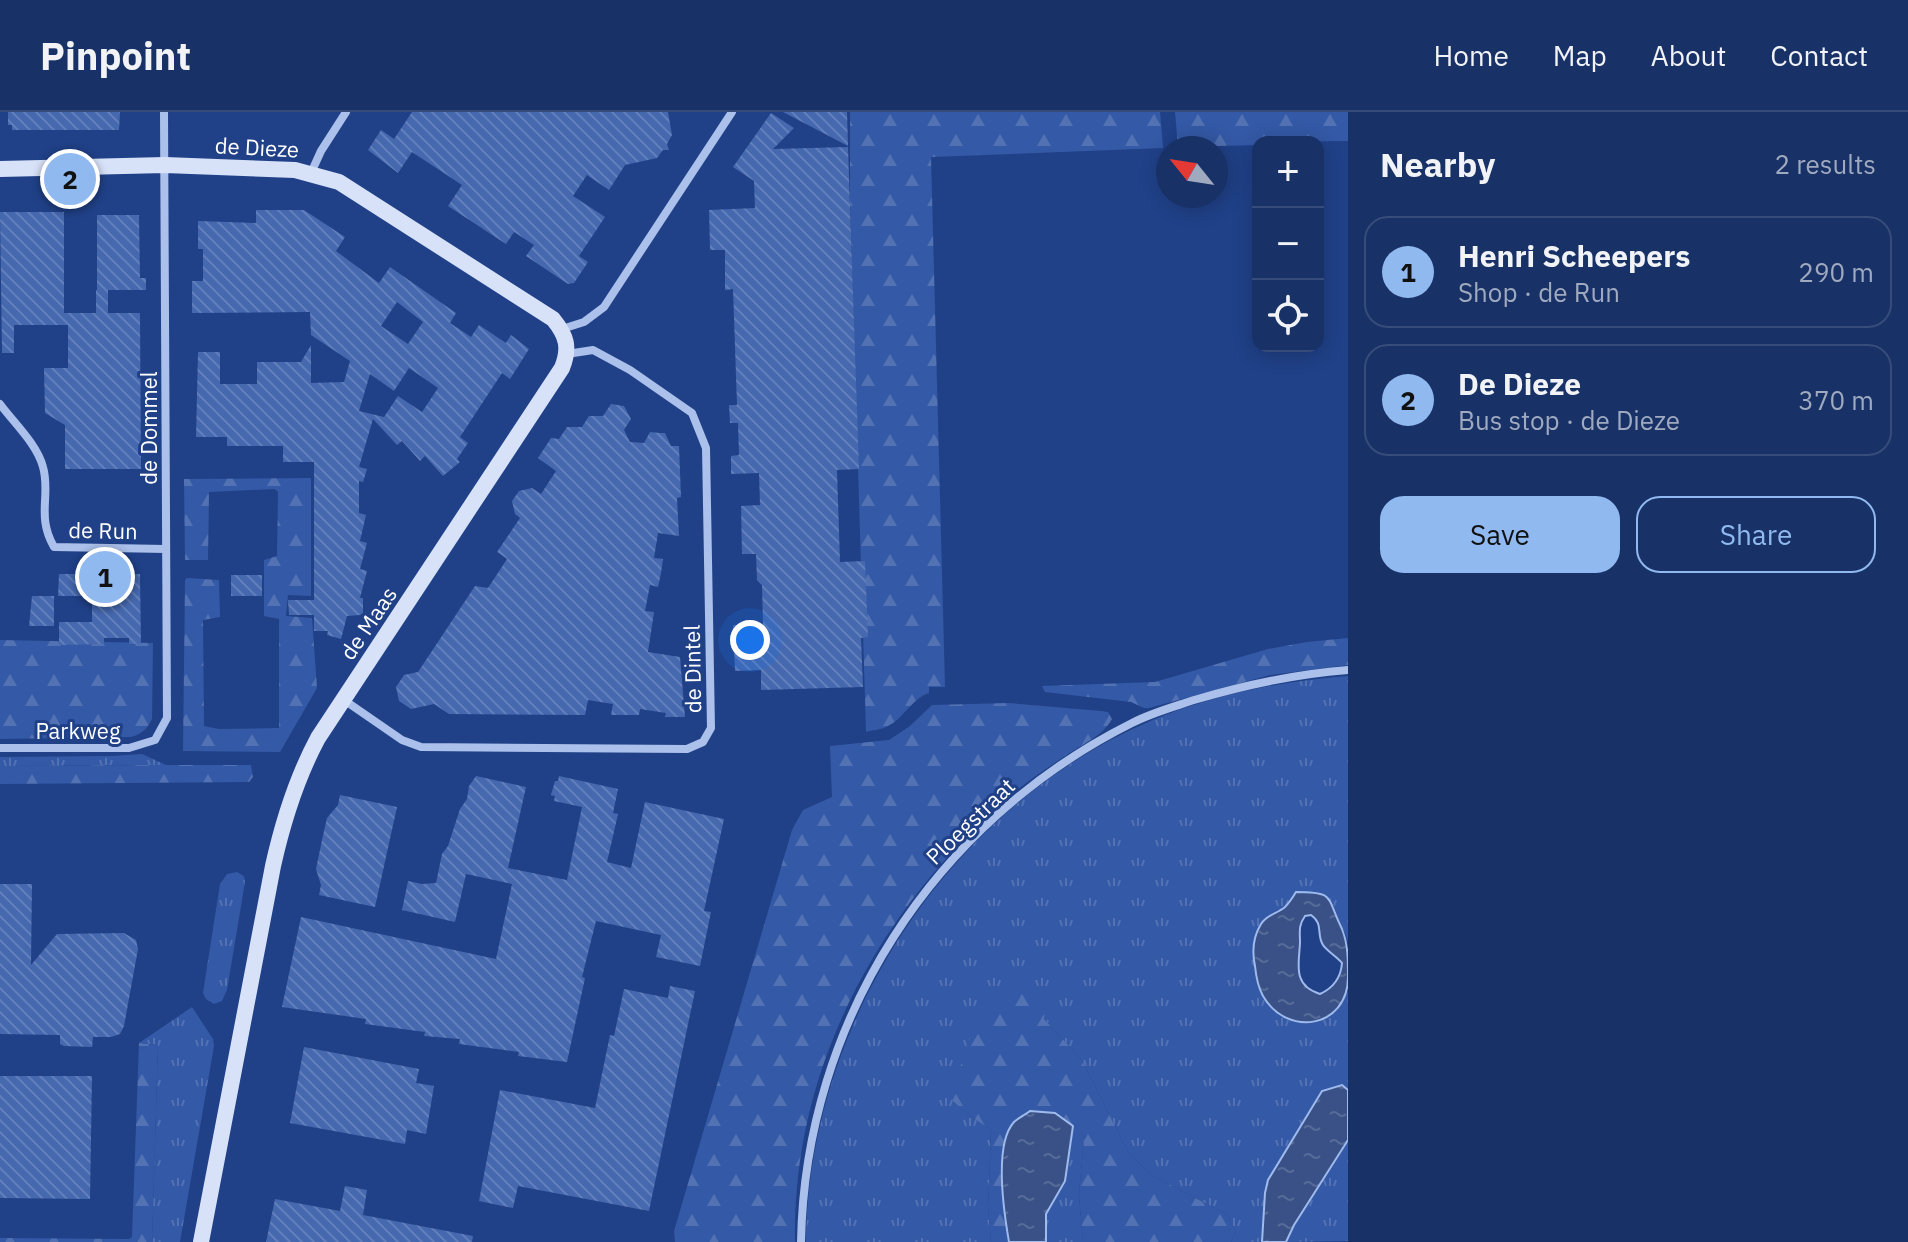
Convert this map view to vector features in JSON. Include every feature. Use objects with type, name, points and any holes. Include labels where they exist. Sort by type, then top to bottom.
[{"type":"street","name":"de Dommel","points":[[155,740],[167,718],[164,112]]},
{"type":"street","points":[[311,173],[346,112]]},
{"type":"street","points":[[567,354],[567,339],[562,329],[584,322],[604,307],[732,112]]},
{"type":"street","name":"de Dieze","points":[[0,169],[165,165],[311,173],[339,182],[553,319],[562,329]]},
{"type":"street","name":"de Dintel","points":[[343,700],[402,740],[421,747],[687,749],[703,742],[711,728],[706,448],[692,413],[630,370],[593,350],[567,354]]},
{"type":"street","name":"de Maas","points":[[201,1242],[273,866],[285,814],[300,772],[343,700],[562,368],[567,354]]},
{"type":"street","name":"de Run","points":[[0,404],[36,451],[44,468],[45,531],[54,547],[166,549]]},
{"type":"street","name":"Ploegstraat","points":[[801,1242],[806,1174],[818,1109],[850,1013],[873,969],[947,865],[988,823],[1029,788],[1069,759],[1131,723],[1156,712],[1241,686],[1348,670]]},
{"type":"street","name":"Parkweg","points":[[0,748],[129,748],[155,740]]},
{"type":"green space","points":[[850,112],[1160,112],[1162,136],[1156,136],[1156,148],[931,157],[945,687],[929,687],[929,693],[898,719],[884,728],[866,732]]},
{"type":"green space","points":[[1175,112],[1348,112],[1348,141],[1324,141],[1324,136],[1252,136],[1252,145],[1228,146],[1228,136],[1177,136]]},
{"type":"green space","points":[[311,478],[311,596],[288,595],[286,616],[312,618],[317,688],[280,752],[183,751],[187,578],[219,580],[220,617],[203,620],[204,726],[219,729],[279,728],[279,619],[264,616],[264,560],[277,556],[278,492],[275,489],[209,492],[208,560],[185,560],[184,479]]},
{"type":"green space","points":[[1348,638],[1348,665],[1270,675],[1149,708],[1131,702],[1045,692],[1042,686],[1155,682],[1268,649]]},
{"type":"green space","points":[[0,640],[153,643],[152,719],[144,731],[131,737],[0,739]]},
{"type":"green space","points":[[1348,676],[1348,941],[1333,905],[1282,909],[1261,923],[1256,934],[1254,959],[1263,996],[1339,1007],[1348,991],[1348,1090],[1342,1086],[1263,1228],[1262,1242],[1231,1242],[1236,1232],[1226,1214],[1153,1176],[1129,1154],[1082,1060],[1044,1019],[966,1113],[991,1130],[988,1207],[991,1242],[806,1242],[813,1160],[833,1080],[863,1003],[904,931],[955,865],[1013,807],[1080,758],[1153,720],[1249,690]]},
{"type":"green space","points":[[1008,703],[1108,712],[1112,719],[1097,735],[1013,793],[960,843],[919,891],[882,943],[851,998],[827,1055],[809,1115],[798,1178],[795,1242],[675,1242],[674,1231],[792,830],[803,810],[832,797],[830,746],[889,740],[932,705]]},
{"type":"green space","points":[[142,754],[166,765],[0,766],[0,757]]},
{"type":"green space","points":[[251,765],[253,777],[249,782],[0,784],[0,766]]},
{"type":"green space","points":[[237,872],[244,876],[245,882],[227,990],[222,1001],[214,1004],[203,993],[220,884],[227,874]]},
{"type":"green space","points":[[1014,977],[1020,984],[1025,981],[1046,997],[1044,1019],[1082,1060],[1129,1154],[1153,1176],[1226,1214],[1236,1232],[1231,1242],[1083,1242],[1079,1195],[1084,1138],[1079,1125],[1073,1126],[1055,1113],[1004,1209],[1009,1242],[991,1242],[988,1207],[991,1130],[951,1099],[968,1041],[995,999]]},
{"type":"green space","points":[[192,1007],[213,1039],[214,1046],[180,1242],[152,1242],[158,1045],[139,1043]]},
{"type":"green space","points":[[139,1043],[158,1045],[152,1242],[0,1242],[0,1238],[132,1237]]},
{"type":"green space","points":[[1079,1124],[1084,1138],[1079,1195],[1083,1242],[1046,1242],[1046,1214],[1065,1181],[1073,1126]]},
{"type":"green space","points":[[1348,1140],[1348,1241],[1286,1242],[1294,1225]]},
{"type":"water","points":[[1296,892],[1318,893],[1328,898],[1347,946],[1345,994],[1338,1007],[1314,1021],[1300,1022],[1286,1018],[1274,1009],[1261,993],[1256,974],[1253,950],[1258,929],[1266,918],[1285,907]],"holes":[[[1305,916],[1315,918],[1323,945],[1342,963],[1336,982],[1320,994],[1305,985],[1299,973],[1301,923]]]},
{"type":"water","points":[[1342,1085],[1348,1090],[1348,1140],[1286,1242],[1262,1242],[1268,1180],[1322,1091]]},
{"type":"water","points":[[1030,1111],[1055,1113],[1073,1126],[1065,1181],[1046,1214],[1046,1242],[1009,1242],[1002,1180],[1004,1146],[1014,1122]]},
{"type":"building","points":[[8,112],[120,112],[119,130],[12,130],[12,125],[8,125]]},
{"type":"building","points":[[412,112],[668,112],[672,135],[667,144],[669,150],[663,150],[657,158],[625,165],[609,190],[587,175],[573,196],[605,217],[579,256],[588,262],[574,283],[568,284],[526,256],[534,245],[514,232],[506,244],[448,206],[462,185],[412,152],[398,173],[368,150],[381,130],[394,139]]},
{"type":"building","points":[[783,112],[847,112],[848,146]]},
{"type":"building","points":[[771,113],[794,128],[773,149],[848,147],[859,469],[837,470],[840,562],[865,561],[868,637],[861,638],[863,687],[761,690],[761,670],[735,671],[733,625],[763,624],[762,585],[757,580],[756,554],[742,554],[741,506],[760,505],[759,473],[731,474],[731,456],[739,455],[738,423],[730,423],[729,405],[737,405],[733,289],[725,290],[725,250],[710,250],[709,210],[755,208],[754,181],[733,167]]},
{"type":"building","points":[[256,210],[304,210],[345,237],[336,251],[379,283],[390,267],[456,313],[450,323],[471,337],[479,325],[506,343],[511,335],[529,349],[510,379],[502,373],[460,437],[468,443],[457,459],[460,462],[443,476],[425,456],[420,461],[402,441],[397,445],[373,419],[359,467],[367,469],[363,482],[359,481],[359,513],[366,515],[360,541],[367,543],[360,569],[367,571],[360,598],[363,598],[363,613],[347,616],[341,639],[327,635],[328,631],[314,631],[314,615],[289,615],[288,600],[314,600],[314,462],[283,462],[283,446],[227,446],[227,437],[196,437],[198,352],[220,352],[220,384],[257,384],[257,362],[301,362],[311,345],[311,383],[344,382],[350,361],[311,335],[310,312],[192,313],[192,281],[203,281],[203,249],[198,249],[198,221],[256,223]],"holes":[[[397,302],[423,322],[408,344],[381,326]],[[409,368],[438,388],[422,412],[398,396],[384,417],[359,411],[370,374],[394,391]]]},
{"type":"building","points":[[0,212],[64,212],[64,313],[96,313],[96,290],[108,290],[108,313],[140,313],[141,469],[65,469],[65,425],[45,413],[44,368],[68,368],[68,325],[14,325],[14,353],[2,353]]},
{"type":"building","points":[[97,215],[139,215],[140,278],[146,278],[146,290],[97,290]]},
{"type":"building","points":[[611,404],[624,406],[631,419],[624,430],[630,442],[644,443],[650,432],[665,433],[671,446],[679,446],[679,536],[658,533],[654,558],[663,559],[661,573],[658,587],[650,585],[645,611],[654,612],[648,652],[680,657],[685,717],[665,717],[666,713],[640,709],[639,715],[611,715],[613,704],[588,700],[585,715],[449,714],[434,704],[411,709],[399,701],[396,687],[404,675],[418,672],[475,586],[488,588],[507,559],[497,552],[520,518],[515,514],[512,501],[519,491],[532,488],[541,494],[556,471],[538,458],[551,438],[559,439],[567,427],[582,427],[589,416],[603,416]]},
{"type":"building","points":[[59,574],[140,574],[141,644],[129,644],[129,638],[104,638],[104,644],[59,645],[59,622],[92,622],[92,596],[58,596]]},
{"type":"building","points":[[231,575],[262,575],[262,596],[231,596]]},
{"type":"building","points":[[32,596],[54,596],[54,626],[29,626]]},
{"type":"building","points":[[476,776],[526,787],[508,868],[567,880],[582,807],[554,801],[555,796],[551,795],[559,776],[618,789],[613,813],[618,814],[607,862],[631,868],[645,802],[724,819],[704,911],[711,912],[700,966],[656,957],[661,935],[596,921],[582,977],[585,978],[567,1062],[459,1044],[460,1039],[424,1036],[425,1032],[365,1024],[366,1019],[282,1007],[301,917],[496,959],[512,884],[466,874],[455,922],[402,910],[408,881],[436,883],[442,854],[467,799],[469,786]]},
{"type":"building","points":[[340,795],[397,807],[375,907],[319,895],[321,885],[316,869],[322,840],[327,818],[338,805]]},
{"type":"building","points":[[0,884],[32,884],[31,965],[57,934],[124,933],[136,940],[138,949],[120,1034],[93,1037],[92,1047],[64,1046],[60,1044],[60,1035],[0,1034]]},
{"type":"building","points":[[670,986],[695,991],[649,1211],[518,1186],[513,1208],[479,1201],[500,1090],[595,1108],[610,1035],[614,1036],[624,989],[668,998]]},
{"type":"building","points":[[304,1047],[419,1069],[416,1083],[434,1086],[426,1134],[407,1130],[405,1144],[290,1123]]},
{"type":"building","points":[[0,1076],[92,1076],[90,1199],[0,1198]]},
{"type":"building","points":[[345,1186],[367,1190],[363,1215],[473,1236],[472,1242],[266,1242],[275,1199],[340,1211]]},
{"type":"place","name":"De Dieze","points":[[70,179]]},
{"type":"place","name":"Henri Scheepers","points":[[105,577]]}]
